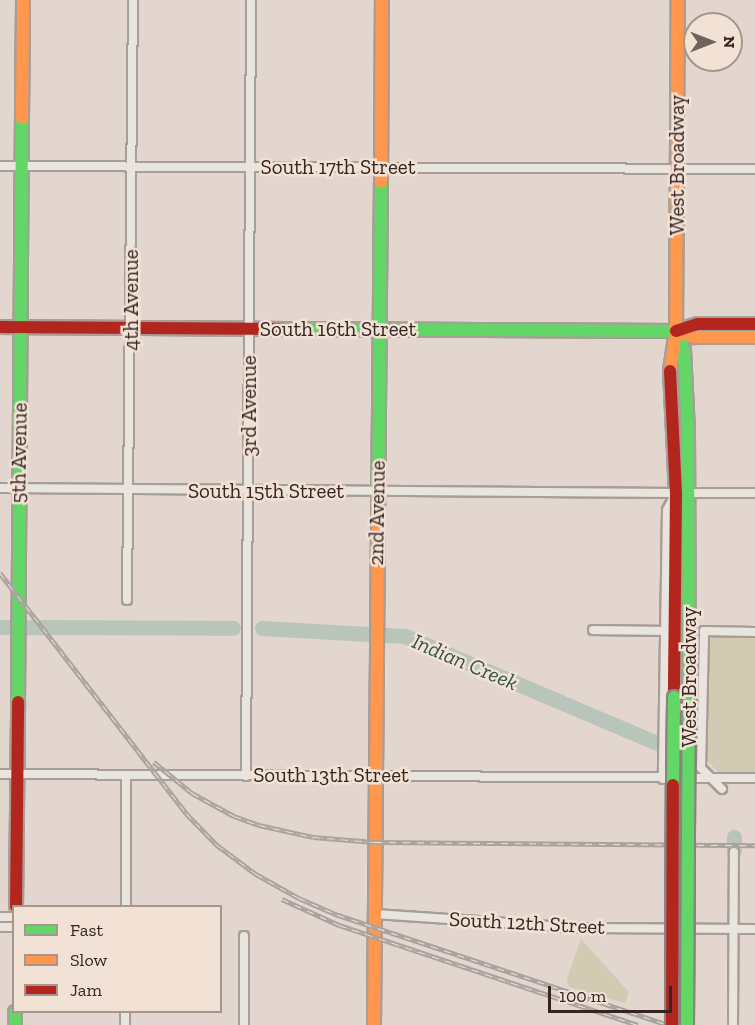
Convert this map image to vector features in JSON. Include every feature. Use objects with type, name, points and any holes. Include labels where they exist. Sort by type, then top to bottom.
[{"type":"main road","name":"5th Avenue","points":[[16,905],[23,0]]},
{"type":"main road","name":"2nd Avenue","points":[[374,1025],[382,0]]},
{"type":"main road","name":"West Broadway","points":[[672,1025],[676,493],[670,361],[676,331],[678,0]]},
{"type":"main road","points":[[676,331],[694,324],[755,324]]},
{"type":"main road","name":"South 16th Street","points":[[0,327],[676,331]]},
{"type":"main road","name":"West Broadway","points":[[676,331],[684,350],[689,493],[687,1025]]},
{"type":"main road","points":[[676,331],[695,337],[755,337]]},
{"type":"street","name":"4th Avenue","points":[[127,600],[133,0]]},
{"type":"street","name":"3rd Avenue","points":[[246,776],[251,0]]},
{"type":"street","name":"South 17th Street","points":[[0,166],[755,169]]},
{"type":"street","name":"South 15th Street","points":[[0,488],[676,493]]},
{"type":"street","points":[[663,779],[667,510],[676,493]]},
{"type":"street","points":[[689,493],[755,493]]},
{"type":"street","points":[[592,630],[666,631]]},
{"type":"street","points":[[722,789],[701,768],[704,631],[755,632]]},
{"type":"street","name":"South 13th Street","points":[[0,774],[755,778]]},
{"type":"street","points":[[126,775],[126,905]]},
{"type":"street","points":[[733,1025],[734,852]]},
{"type":"street","name":"South 12th Street","points":[[375,914],[583,928],[755,929]]},
{"type":"street","points":[[244,936],[244,1025]]},
{"type":"shaded area","points":[[706,636],[755,637],[755,774],[719,773],[705,759]]},
{"type":"shaded area","points":[[581,939],[629,992],[625,1003],[569,987],[567,979]]},
{"type":"waterway","name":"Indian Creek","points":[[0,627],[233,628]]},
{"type":"waterway","name":"Indian Creek","points":[[262,628],[405,636],[657,743]]},
{"type":"waterway","name":"Indian Creek","points":[[734,837],[734,851]]},
{"type":"railway","points":[[0,573],[186,813],[217,845],[256,874],[299,898],[338,915],[668,1025]]},
{"type":"railway","points":[[154,762],[192,793],[234,816],[259,825],[313,837],[375,842],[755,845]]},
{"type":"railway","points":[[282,899],[339,925],[638,1025]]},
{"type":"traffic: fast","points":[[18,702],[22,118]]},
{"type":"traffic: fast","points":[[378,523],[381,182]]},
{"type":"traffic: fast","points":[[287,329],[676,331]]},
{"type":"traffic: fast","points":[[676,331],[684,350],[688,431],[689,697]]},
{"type":"traffic: fast","points":[[673,785],[674,697]]},
{"type":"traffic: fast","points":[[687,1025],[689,697]]},
{"type":"traffic: fast","points":[[15,1013],[15,1025]]},
{"type":"traffic: slow","points":[[22,118],[23,0]]},
{"type":"traffic: slow","points":[[381,182],[382,0]]},
{"type":"traffic: slow","points":[[670,371],[676,331],[678,0]]},
{"type":"traffic: slow","points":[[676,331],[695,337],[755,337]]},
{"type":"traffic: slow","points":[[374,1025],[378,523]]},
{"type":"traffic: jam","points":[[676,331],[698,324],[755,324]]},
{"type":"traffic: jam","points":[[0,327],[287,329]]},
{"type":"traffic: jam","points":[[670,371],[676,493],[674,697]]},
{"type":"traffic: jam","points":[[16,905],[18,702]]},
{"type":"traffic: jam","points":[[672,1025],[673,785]]}]
